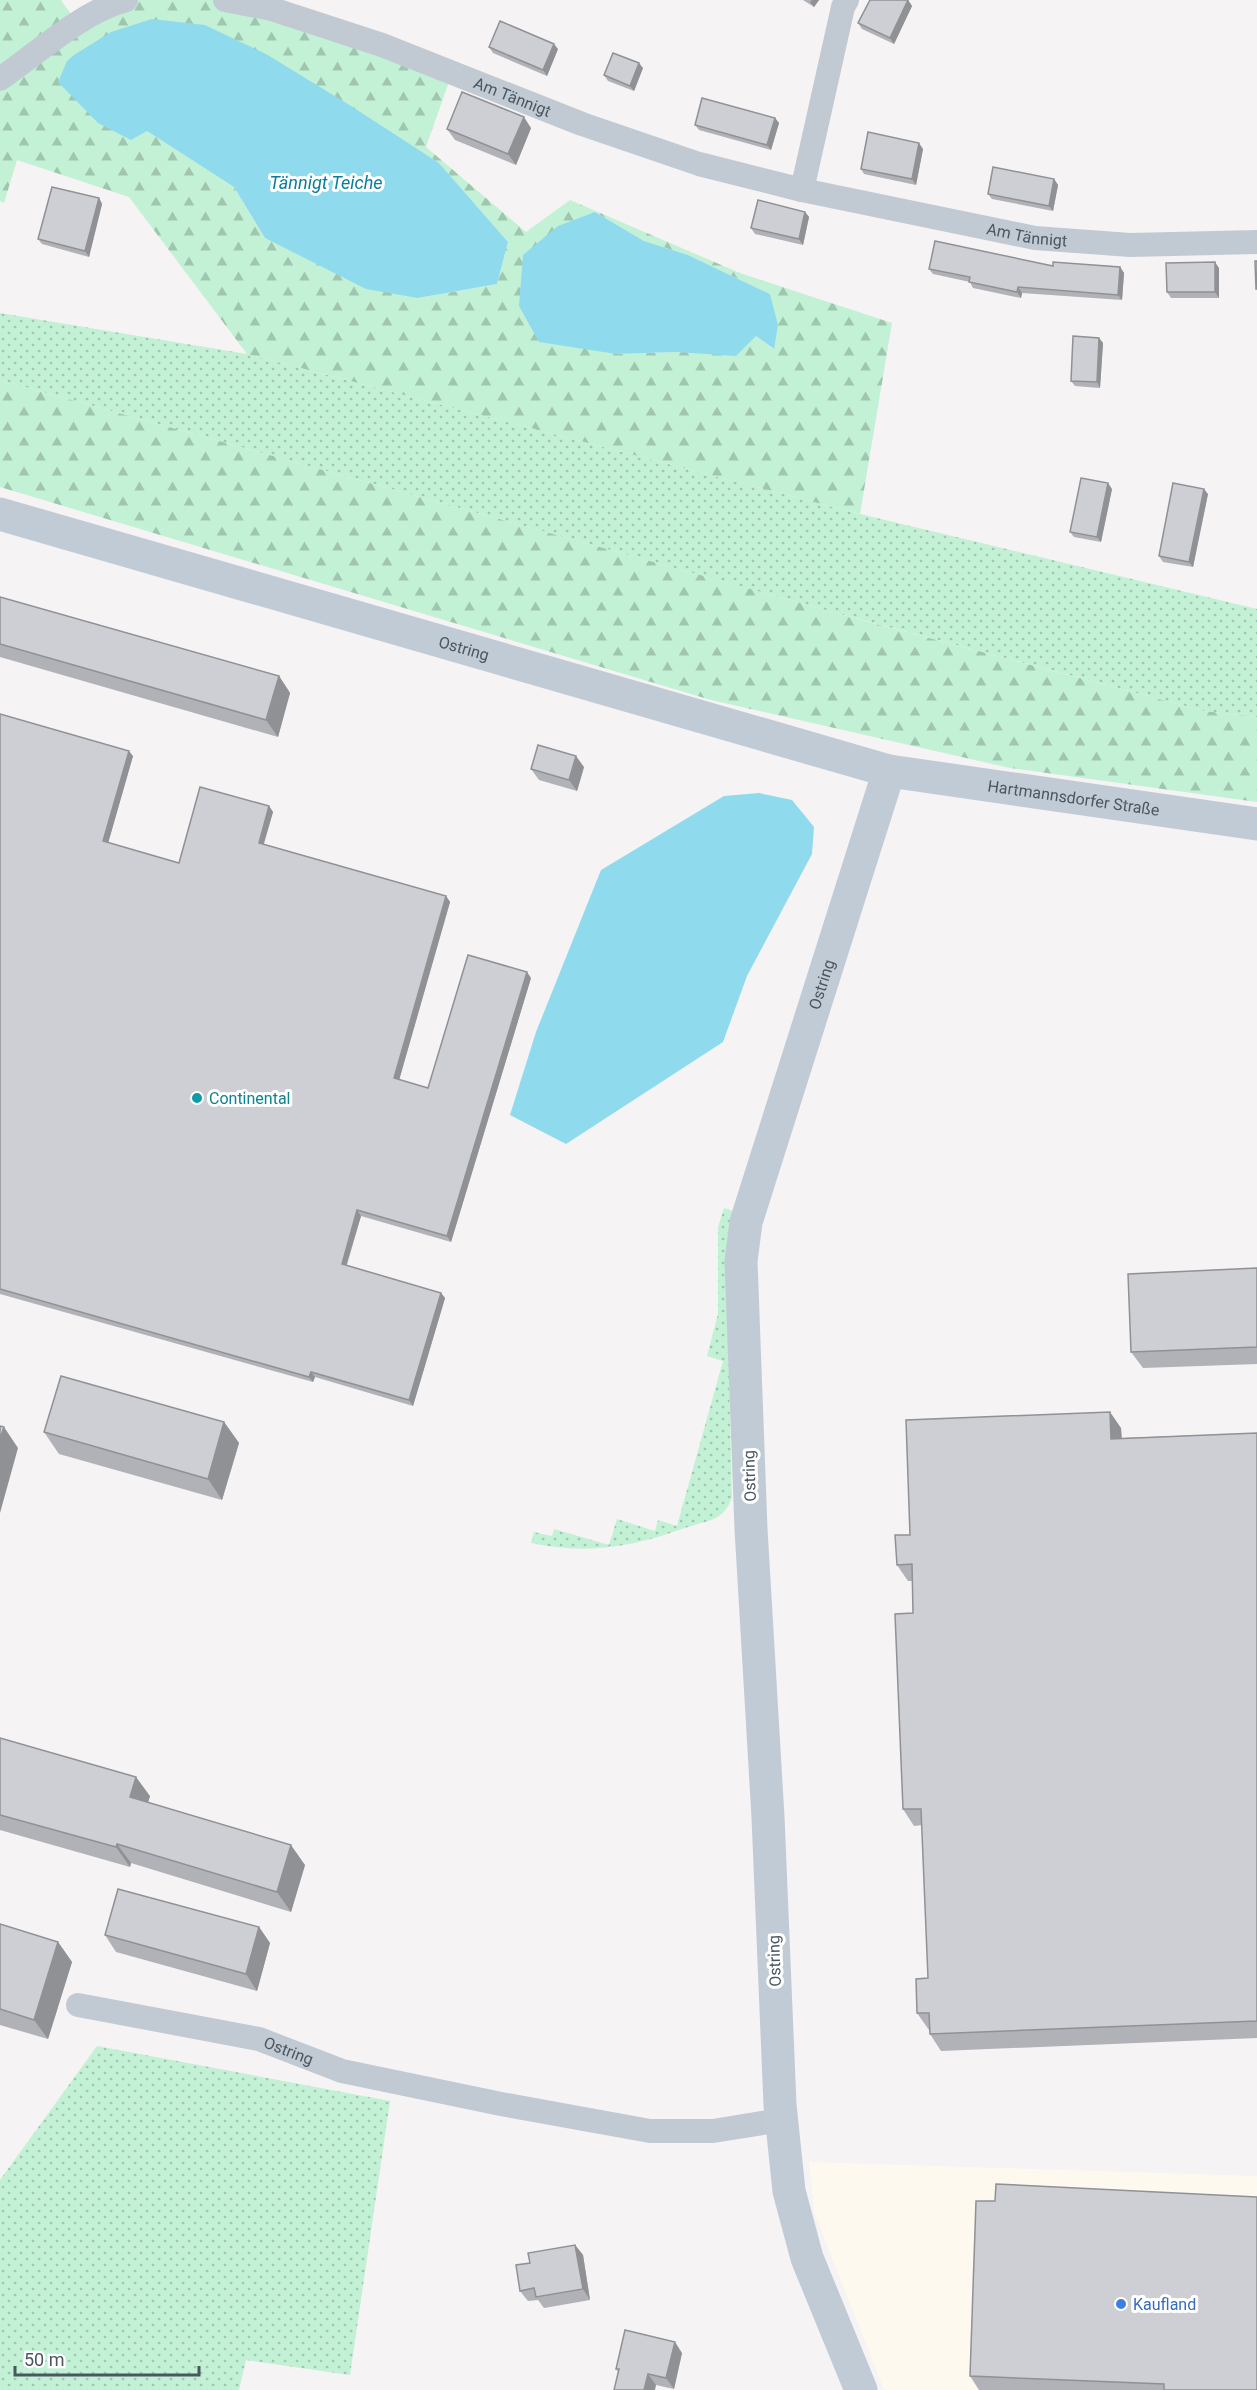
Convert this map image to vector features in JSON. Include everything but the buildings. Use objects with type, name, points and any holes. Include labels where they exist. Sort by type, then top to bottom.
[{"type":"main road","name":"Ostring","points":[[0,514],[889,771],[746,1222],[741,1261],[751,1530],[768,1817],[781,2120],[789,2192],[807,2258],[861,2390]]},
{"type":"main road","name":"Hartmannsdorfer Straße","points":[[889,771],[1257,824]]},
{"type":"street","points":[[0,79],[78,24],[115,3],[126,0]]},
{"type":"street","name":"Am Tännigt","points":[[225,0],[272,9],[382,45],[582,124],[699,164],[802,190],[1035,238],[1130,245],[1257,242]]},
{"type":"street","points":[[802,190],[843,7],[847,0]]},
{"type":"street","name":"Ostring","points":[[78,2005],[259,2039],[342,2071],[501,2104],[650,2131],[713,2131],[781,2120]]},
{"type":"shaded area","points":[[809,2162],[1257,2176],[1257,2390],[884,2390],[814,2212]]},
{"type":"green space","points":[[0,0],[61,0],[78,24],[136,0],[225,0],[452,73],[426,147],[526,232],[570,200],[740,273],[892,323],[860,514],[247,354],[129,197],[17,160],[4,203],[0,201]],"holes":[[[205,25],[266,55],[439,163],[508,242],[497,284],[418,298],[265,238],[234,187],[147,131]],[[595,212],[644,241],[688,255],[770,294],[773,349],[756,336],[675,352],[616,354]]]},
{"type":"green space","points":[[0,313],[247,354],[860,514],[1257,609],[1257,717],[1204,711],[829,611],[0,380]]},
{"type":"green space","points":[[0,380],[865,621],[1204,711],[1257,717],[1257,802],[1010,768],[711,700],[0,487]]},
{"type":"green space","points":[[724,1208],[732,1211],[726,1258],[732,1497],[729,1505],[714,1519],[628,1544],[591,1549],[552,1547],[531,1543],[534,1532],[552,1536],[554,1529],[609,1545],[617,1519],[655,1531],[658,1520],[677,1526],[723,1361],[707,1356],[718,1314],[718,1227]]},
{"type":"green space","points":[[97,2046],[390,2101],[350,2375],[246,2360],[239,2390],[0,2390],[0,2180]]},
{"type":"water","name":"Tännigt Teiche","points":[[152,19],[205,25],[266,54],[439,163],[508,242],[497,284],[418,298],[366,289],[265,238],[234,187],[147,131],[131,140],[98,123],[58,82],[67,61],[111,32]]},
{"type":"water","points":[[595,212],[644,241],[688,255],[770,294],[778,325],[774,349],[756,336],[736,356],[676,352],[616,354],[539,342],[519,306],[523,255],[558,226]]},
{"type":"water","points":[[759,793],[792,800],[814,827],[812,854],[747,976],[723,1042],[566,1144],[510,1115],[536,1032],[601,870],[724,796]]},
{"type":"place","name":"Continental","points":[[197,1098]]},
{"type":"place","name":"Kaufland","points":[[1121,2304]]}]
